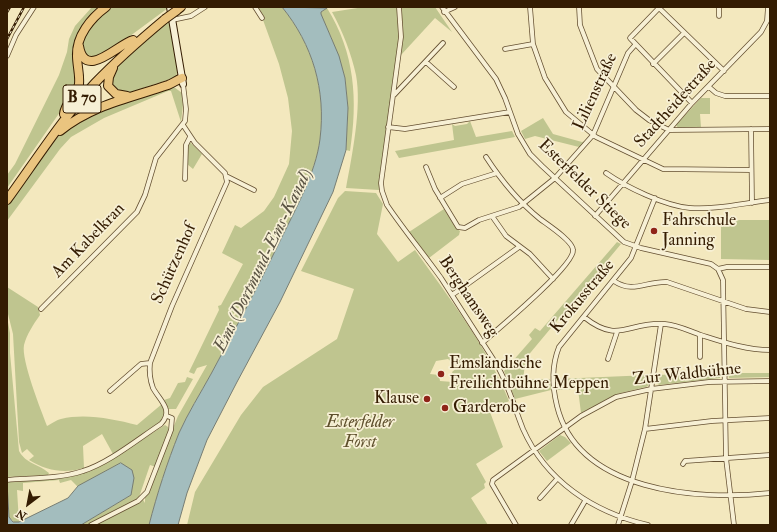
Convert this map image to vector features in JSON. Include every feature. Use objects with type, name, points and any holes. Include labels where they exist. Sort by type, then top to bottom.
[{"type":"highway","points":[[64,114],[65,107],[73,97],[79,83],[76,54],[80,39],[89,24],[106,7]]},
{"type":"highway","name":"B 70","points":[[7,200],[50,139],[80,101],[116,62],[167,18],[175,8]]},
{"type":"highway","name":"B 70","points":[[7,193],[64,114],[92,80],[133,40],[167,18]]},
{"type":"highway","points":[[80,39],[79,45],[82,55],[91,60],[104,58],[126,42],[133,40]]},
{"type":"highway","points":[[116,62],[108,77],[108,86],[118,96],[132,96]]},
{"type":"highway","points":[[50,139],[84,114],[132,96],[183,81]]},
{"type":"street","points":[[7,56],[16,35],[34,7]]},
{"type":"street","points":[[205,7],[191,16],[167,18],[183,81],[186,109],[183,125],[190,137],[226,176],[254,190]]},
{"type":"street","points":[[255,7],[262,18]]},
{"type":"street","name":"Berghamsweg","points":[[398,7],[401,37],[381,183],[384,198],[392,213],[452,295],[503,377],[523,428],[534,450],[557,479],[585,501],[620,517],[648,525]]},
{"type":"street","name":"Esterfelder Stiege","points":[[442,7],[444,12],[496,79],[524,145],[530,154],[595,216],[621,240],[636,247],[706,262],[718,269]]},
{"type":"street","points":[[444,12],[454,7]]},
{"type":"street","points":[[530,7],[533,44],[545,78],[566,112],[593,135],[643,160],[667,170],[751,170]]},
{"type":"street","points":[[579,7],[580,25],[593,61],[603,77],[640,113],[669,130],[770,129]]},
{"type":"street","points":[[719,16],[720,7]]},
{"type":"street","name":"Stadtheidestraße","points":[[595,216],[692,103],[764,28],[768,7]]},
{"type":"street","points":[[692,103],[653,64],[630,38],[658,8],[724,71]]},
{"type":"street","points":[[653,64],[684,33]]},
{"type":"street","points":[[394,95],[443,43]]},
{"type":"street","points":[[505,49],[533,44]]},
{"type":"street","name":"Lilienstraße","points":[[426,168],[440,198],[456,224],[462,228],[525,204],[555,178],[593,135],[628,53],[635,45]]},
{"type":"street","points":[[426,62],[454,87]]},
{"type":"street","points":[[709,87],[716,93],[725,96],[770,96]]},
{"type":"street","points":[[388,127],[405,128],[510,112]]},
{"type":"street","name":"Am Kabelkran","points":[[41,309],[137,212],[145,195],[156,158],[163,147],[183,125]]},
{"type":"street","points":[[752,129],[752,202]]},
{"type":"street","points":[[185,179],[186,145],[190,137]]},
{"type":"street","points":[[482,343],[553,280],[572,257],[573,247],[525,204],[497,173],[486,157]]},
{"type":"street","points":[[440,198],[462,184],[497,173]]},
{"type":"street","points":[[606,173],[622,185],[675,206],[689,208],[770,200]]},
{"type":"street","name":"Schützenhof","points":[[91,525],[138,501],[147,492],[171,430],[172,418],[167,416],[166,408],[153,388],[150,363],[172,306],[226,185],[226,176]]},
{"type":"street","name":"Krokusstraße","points":[[655,198],[631,258],[614,281],[559,347],[553,365],[554,394],[559,416],[565,428],[580,448],[591,458],[632,481],[675,491],[730,494],[770,493]]},
{"type":"street","points":[[492,216],[506,236],[530,254],[553,280]]},
{"type":"street","points":[[452,295],[519,247]]},
{"type":"street","points":[[734,525],[726,458],[724,420],[723,280],[718,269],[727,267],[770,267]]},
{"type":"street","points":[[614,281],[621,286],[631,288],[653,283],[666,282],[750,310],[770,312]]},
{"type":"street","points":[[584,317],[597,327],[617,332],[644,325],[661,324],[674,326],[700,335],[752,349],[770,350]]},
{"type":"street","points":[[618,525],[632,481],[645,429],[661,324]]},
{"type":"street","points":[[608,359],[617,332]]},
{"type":"street","points":[[700,335],[700,357]]},
{"type":"street","points":[[110,391],[141,364],[150,363]]},
{"type":"street","name":"Zur Waldbühne","points":[[516,525],[492,484],[493,480],[586,414],[616,397],[651,389],[724,381],[770,381]]},
{"type":"street","points":[[8,480],[56,476],[84,471],[114,455],[156,428],[167,416]]},
{"type":"street","points":[[645,429],[724,420],[770,418]]},
{"type":"street","points":[[682,464],[685,461],[770,456]]},
{"type":"street","points":[[540,498],[557,479]]},
{"type":"street","points":[[571,525],[585,501]]},
{"type":"green space","points":[[92,7],[101,7],[80,31],[76,84],[67,102],[7,188],[7,175],[15,164],[59,75],[67,52],[69,39],[75,26]]},
{"type":"green space","points":[[110,7],[168,8],[126,39],[95,58],[86,55],[82,49],[82,42],[86,34]]},
{"type":"green space","points":[[258,7],[282,7],[302,37],[309,53],[315,69],[321,103],[320,139],[318,152],[304,192],[271,259],[179,433],[162,479],[149,525],[81,525],[131,495],[121,463],[78,487],[71,480],[60,483],[59,480],[23,483],[23,491],[17,490],[19,522],[14,522],[9,517],[7,482],[52,479],[86,472],[97,468],[165,425],[168,427],[169,431],[156,467],[150,465],[138,500],[142,498],[145,503],[145,496],[178,416],[207,365],[197,368],[194,374],[189,372],[219,310],[218,306],[221,305],[243,264],[222,253],[235,225],[241,228],[264,211],[274,197],[289,164],[292,131],[288,98],[279,64],[263,20],[265,18]],"holes":[[[293,202],[273,249],[245,303],[241,309],[230,318],[245,300]]]},
{"type":"green space","points":[[364,7],[397,7],[399,37],[379,190],[346,188],[356,132],[358,88],[349,51],[340,27],[332,12]]},
{"type":"green space","points":[[401,7],[435,7],[452,32],[435,18],[401,55],[403,36]]},
{"type":"green space","points":[[327,8],[344,42],[352,77],[354,113],[350,151],[346,150],[348,108],[345,78],[331,37],[320,14]]},
{"type":"green space","points":[[169,20],[178,68],[176,77],[125,94],[113,89],[111,75],[115,69]]},
{"type":"green space","points":[[174,87],[182,93],[183,105],[181,122],[171,91],[104,118],[71,137],[60,149],[7,221],[7,206],[60,134],[83,116]]},
{"type":"green space","points":[[701,98],[710,98],[710,114],[700,114],[701,127],[678,128],[676,125]]},
{"type":"green space","points":[[543,118],[553,134],[582,142],[589,140],[583,148],[535,136],[525,139],[521,131]]},
{"type":"green space","points":[[470,121],[476,137],[512,131],[515,137],[399,158],[395,151],[454,140],[452,124],[455,126],[467,124]]},
{"type":"green space","points":[[190,142],[202,154],[193,169],[187,164],[188,144]]},
{"type":"green space","name":"Esterfelder Forst","points":[[345,191],[376,193],[383,204],[377,234],[398,262],[415,250],[479,342],[500,381],[509,401],[490,412],[503,447],[476,464],[486,482],[484,484],[485,488],[471,498],[488,525],[187,525],[195,492],[241,415],[263,387],[337,339],[354,289],[301,271],[338,198]],"holes":[[[448,359],[458,367],[452,372],[454,377],[453,382],[440,381],[439,375],[430,374],[436,361]]]},
{"type":"green space","points":[[444,209],[456,228],[460,231],[459,235],[429,258],[409,232]]},
{"type":"green space","points":[[739,220],[770,220],[770,260],[721,259],[721,223],[731,223]]},
{"type":"green space","points":[[617,242],[621,244],[526,358],[523,379],[550,379],[551,390],[515,399],[504,371],[532,339],[529,335],[535,328],[540,331]]},
{"type":"green space","points":[[7,287],[38,307],[40,315],[27,337],[24,345],[24,352],[25,362],[32,385],[47,426],[55,421],[70,417],[109,419],[137,425],[162,404],[166,412],[162,421],[113,454],[102,434],[83,446],[84,468],[70,471],[49,469],[29,460],[34,456],[27,449],[22,453],[19,442],[13,334],[7,310]]},
{"type":"green space","points":[[7,317],[10,333],[10,353],[19,451],[25,459],[45,470],[49,473],[48,475],[7,477]]},
{"type":"green space","points":[[720,373],[720,378],[659,385],[655,381],[655,375]]},
{"type":"green space","points":[[728,373],[770,373],[770,377],[729,378]]},
{"type":"green space","points":[[650,375],[649,385],[646,387],[617,394],[581,413],[578,389],[557,390],[556,379]]},
{"type":"green space","points":[[187,377],[193,379],[176,409],[168,409],[164,400],[170,398],[178,383],[185,382]]},
{"type":"green space","points":[[560,435],[565,437],[571,443],[547,461],[539,451]]},
{"type":"water","points":[[282,7],[327,8],[321,12],[321,14],[339,56],[345,78],[348,108],[346,150],[333,192],[280,302],[207,440],[187,493],[178,525],[149,525],[162,479],[179,433],[271,259],[304,192],[318,152],[320,139],[321,103],[315,69],[302,37]]},
{"type":"water","points":[[121,463],[132,470],[134,478],[131,495],[81,525],[7,525],[7,483],[9,517],[13,522],[19,522],[68,498],[78,486]]},
{"type":"railway","points":[[7,12],[10,7]]},
{"type":"railway","points":[[7,39],[24,7]]},
{"type":"place","name":"Fahrschule Janning","points":[[654,231]]},
{"type":"place","name":"Emsländische Freilichtbühne Meppen","points":[[441,374]]},
{"type":"place","name":"Klause","points":[[427,399]]},
{"type":"place","name":"Garderobe","points":[[445,408]]},
{"type":"water label","name":"Ems (Dortmund-Ems-Kanal)","points":[[264,261]]}]
